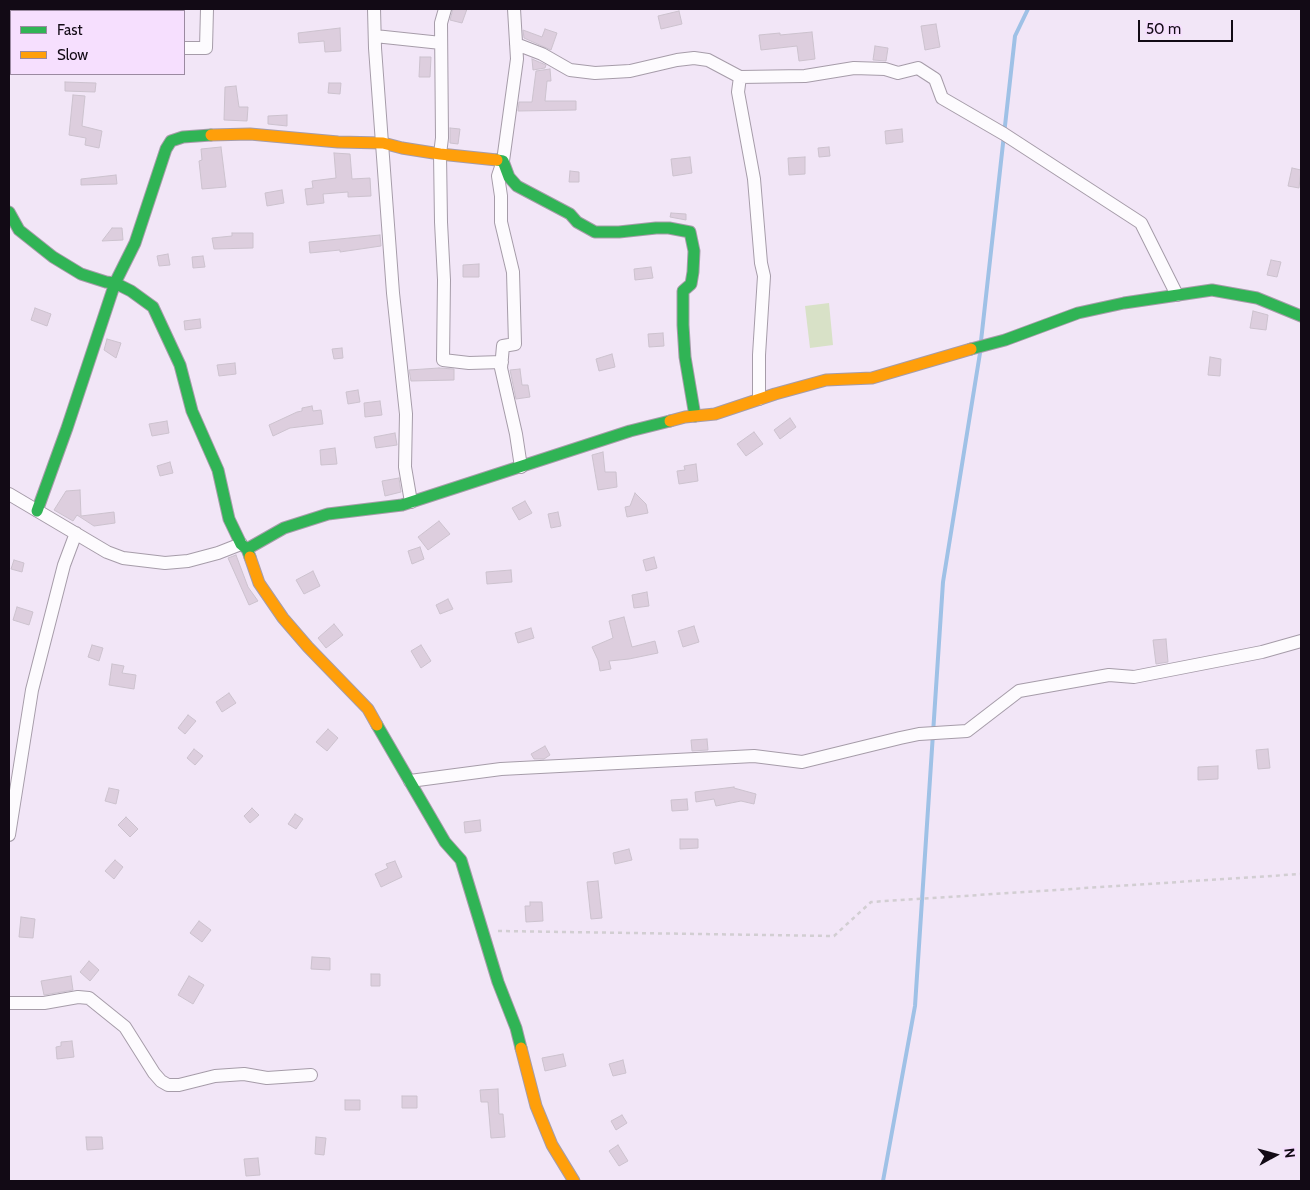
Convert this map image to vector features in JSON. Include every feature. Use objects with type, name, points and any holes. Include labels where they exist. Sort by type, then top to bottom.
[{"type":"street","points":[[185,48],[206,48],[207,9]]},
{"type":"street","points":[[374,9],[392,294],[406,414],[405,467],[411,502]]},
{"type":"street","points":[[445,9],[441,23],[442,138],[440,154],[444,280],[444,360],[469,364],[502,362]]},
{"type":"street","points":[[514,9],[517,59],[503,161],[498,176],[501,196],[501,222],[512,272],[515,344],[502,346],[501,368],[516,434],[521,467]]},
{"type":"street","points":[[375,36],[441,42]]},
{"type":"street","points":[[516,44],[542,54],[570,70],[596,73],[630,71],[694,58],[708,60],[740,77],[805,76],[854,68],[885,69],[898,73],[918,68],[935,79],[942,98],[1004,134],[1141,223],[1177,295]]},
{"type":"street","points":[[740,77],[738,92],[754,179],[761,263],[764,276],[759,399]]},
{"type":"street","points":[[37,511],[67,428],[115,283],[135,243],[166,149],[171,141],[182,137],[204,135],[250,134],[338,142],[383,143],[440,154],[503,161]]},
{"type":"street","points":[[503,161],[509,178],[518,186],[531,195],[570,214],[577,222],[595,232],[662,228],[690,232],[694,251],[693,272],[691,284],[683,291],[685,357],[695,416]]},
{"type":"street","points":[[9,212],[19,230],[53,257],[81,274],[115,283],[153,307],[180,365],[192,411],[218,470],[229,519],[244,546],[258,583],[282,618],[368,708],[445,842],[461,860],[498,982],[516,1028],[536,1106],[552,1145],[574,1181]]},
{"type":"street","points":[[9,494],[107,552],[123,558],[166,563],[188,561],[244,546],[284,528],[328,514],[360,511],[411,502],[630,431],[685,417],[715,414],[826,380],[872,378],[1005,340],[1078,313],[1124,303],[1212,290],[1257,298],[1301,316]]},
{"type":"street","points":[[9,835],[32,690],[64,564],[76,533]]},
{"type":"street","points":[[410,780],[501,769],[754,756],[802,762],[919,734],[967,731],[1019,691],[1109,675],[1134,677],[1262,652],[1301,641]]},
{"type":"street","points":[[9,1004],[44,1003],[78,997],[89,998],[125,1027],[154,1073],[161,1082],[168,1085],[179,1085],[215,1076],[244,1074],[267,1078],[311,1075]]},
{"type":"path","points":[[482,930],[834,936],[871,902],[1301,874]]},
{"type":"green space","points":[[829,303],[833,345],[810,348],[805,306]]},
{"type":"building","points":[[453,9],[467,9],[462,23],[450,20]]},
{"type":"building","points":[[679,11],[682,24],[661,29],[658,16]]},
{"type":"building","points":[[936,24],[940,47],[925,50],[921,26]]},
{"type":"building","points":[[340,28],[341,51],[325,52],[324,41],[299,43],[298,33]]},
{"type":"building","points":[[545,29],[557,33],[551,50],[524,38],[523,30],[542,37]]},
{"type":"building","points":[[812,32],[815,59],[799,61],[797,46],[761,50],[759,35]]},
{"type":"building","points":[[875,46],[888,48],[886,61],[873,60]]},
{"type":"building","points":[[420,57],[431,57],[430,77],[419,77]]},
{"type":"building","points":[[532,59],[546,65],[545,68],[533,70]]},
{"type":"building","points":[[550,69],[551,81],[547,81],[545,101],[576,101],[576,110],[518,111],[519,102],[532,102],[536,71]]},
{"type":"building","points":[[65,82],[96,83],[95,92],[65,91]]},
{"type":"building","points":[[329,83],[341,83],[340,94],[328,93]]},
{"type":"building","points":[[236,86],[239,107],[248,107],[247,121],[224,120],[225,87]]},
{"type":"building","points":[[73,95],[85,96],[82,126],[102,131],[99,148],[85,145],[86,138],[69,135]]},
{"type":"building","points":[[287,115],[287,126],[268,124],[268,116]]},
{"type":"building","points":[[450,128],[460,129],[458,144],[450,143]]},
{"type":"building","points":[[902,129],[903,142],[886,144],[885,131]]},
{"type":"building","points":[[221,147],[226,187],[202,189],[199,161],[202,160],[201,149]]},
{"type":"building","points":[[829,147],[830,156],[819,157],[818,148]]},
{"type":"building","points":[[334,153],[350,154],[352,179],[370,178],[371,196],[348,197],[348,192],[323,194],[324,203],[307,205],[305,189],[313,188],[312,181],[336,178]]},
{"type":"building","points":[[690,157],[692,173],[673,176],[671,159]]},
{"type":"building","points":[[805,157],[805,174],[789,175],[788,158]]},
{"type":"building","points":[[1292,168],[1301,170],[1299,188],[1288,186]]},
{"type":"building","points":[[570,171],[579,172],[579,182],[569,182]]},
{"type":"building","points":[[116,175],[117,184],[81,185],[81,179]]},
{"type":"building","points":[[282,190],[284,203],[267,206],[265,193]]},
{"type":"building","points":[[671,213],[686,214],[686,220],[670,217]]},
{"type":"building","points":[[112,228],[122,228],[123,240],[102,241]]},
{"type":"building","points":[[232,233],[253,233],[253,248],[214,249],[212,238],[232,236]]},
{"type":"building","points":[[380,235],[381,246],[340,252],[340,250],[310,253],[309,242]]},
{"type":"building","points":[[168,254],[170,265],[159,266],[157,256]]},
{"type":"building","points":[[203,256],[205,267],[193,268],[192,257]]},
{"type":"building","points":[[1271,260],[1281,262],[1277,277],[1267,275]]},
{"type":"building","points":[[479,264],[479,277],[463,277],[463,265]]},
{"type":"building","points":[[651,267],[653,278],[635,280],[634,269]]},
{"type":"building","points":[[35,308],[51,314],[47,326],[31,320]]},
{"type":"building","points":[[1253,311],[1268,315],[1266,330],[1250,328]]},
{"type":"building","points":[[200,319],[201,328],[185,330],[184,321]]},
{"type":"building","points":[[663,333],[664,346],[649,347],[648,334]]},
{"type":"building","points":[[107,339],[121,343],[116,358],[104,350]]},
{"type":"building","points":[[342,348],[343,358],[334,359],[332,349]]},
{"type":"building","points":[[612,354],[615,367],[599,371],[596,359]]},
{"type":"building","points":[[1210,357],[1221,359],[1220,376],[1208,375]]},
{"type":"building","points":[[235,363],[236,374],[219,376],[217,365]]},
{"type":"building","points":[[454,369],[454,380],[411,381],[409,370]]},
{"type":"building","points":[[520,369],[522,385],[528,385],[530,397],[516,399],[510,370]]},
{"type":"building","points":[[358,390],[360,402],[348,404],[346,392]]},
{"type":"building","points":[[380,401],[382,415],[365,417],[364,403]]},
{"type":"building","points":[[312,406],[313,411],[321,410],[323,424],[290,428],[273,436],[269,425],[302,411],[302,408]]},
{"type":"building","points":[[790,418],[796,427],[780,439],[774,430]]},
{"type":"building","points":[[167,421],[169,433],[152,436],[149,424]]},
{"type":"building","points":[[754,432],[763,444],[746,456],[737,444]]},
{"type":"building","points":[[395,433],[397,445],[376,448],[374,437]]},
{"type":"building","points":[[335,448],[337,464],[321,465],[320,450]]},
{"type":"building","points":[[603,452],[605,472],[616,472],[617,487],[598,490],[592,455]]},
{"type":"building","points":[[170,462],[173,473],[160,476],[157,466]]},
{"type":"building","points":[[696,464],[698,481],[679,484],[677,471],[685,470],[684,466]]},
{"type":"building","points":[[399,478],[401,492],[385,496],[382,481]]},
{"type":"building","points":[[80,490],[81,516],[114,512],[115,523],[94,526],[77,515],[73,521],[54,510],[66,491]]},
{"type":"building","points":[[635,493],[646,504],[648,513],[627,517],[625,507],[630,506]]},
{"type":"building","points":[[525,501],[532,513],[519,520],[512,508]]},
{"type":"building","points":[[558,512],[561,526],[551,528],[548,514]]},
{"type":"building","points":[[439,521],[450,534],[428,550],[418,537]]},
{"type":"building","points":[[420,547],[424,559],[412,564],[408,551]]},
{"type":"building","points":[[236,555],[248,587],[258,601],[249,605],[228,558]]},
{"type":"building","points":[[654,557],[657,568],[646,571],[643,560]]},
{"type":"building","points":[[14,560],[24,563],[22,572],[11,569]]},
{"type":"building","points":[[511,570],[512,582],[487,584],[486,572]]},
{"type":"building","points":[[313,571],[320,586],[304,594],[296,580]]},
{"type":"building","points":[[647,592],[649,606],[634,608],[632,595]]},
{"type":"building","points":[[448,599],[453,609],[440,614],[436,605]]},
{"type":"building","points":[[17,607],[33,612],[29,625],[13,620]]},
{"type":"building","points":[[624,617],[632,647],[655,641],[658,653],[609,661],[611,669],[600,671],[598,660],[592,647],[613,638],[609,621]]},
{"type":"building","points":[[334,624],[343,635],[326,648],[318,638]]},
{"type":"building","points":[[694,626],[699,642],[683,647],[678,631]]},
{"type":"building","points":[[531,628],[534,638],[518,643],[515,633]]},
{"type":"building","points":[[1166,639],[1168,662],[1156,664],[1153,640]]},
{"type":"building","points":[[92,645],[103,648],[99,661],[88,657]]},
{"type":"building","points":[[421,645],[431,661],[421,668],[411,651]]},
{"type":"building","points":[[112,664],[124,666],[122,673],[136,675],[134,689],[109,685]]},
{"type":"building","points":[[229,693],[236,703],[222,712],[216,702]]},
{"type":"building","points":[[188,715],[196,721],[185,734],[178,728]]},
{"type":"building","points":[[328,729],[338,738],[327,751],[316,742]]},
{"type":"building","points":[[707,739],[708,750],[692,751],[691,740]]},
{"type":"building","points":[[545,746],[550,755],[544,759],[534,759],[531,754]]},
{"type":"building","points":[[194,749],[203,756],[195,765],[187,758]]},
{"type":"building","points":[[1268,749],[1270,768],[1258,769],[1256,750]]},
{"type":"building","points":[[1218,766],[1218,779],[1198,780],[1198,767]]},
{"type":"building","points":[[734,787],[756,794],[754,804],[741,801],[716,806],[714,799],[696,802],[695,792]]},
{"type":"building","points":[[109,788],[119,790],[116,804],[105,801]]},
{"type":"building","points":[[687,799],[688,810],[672,811],[671,800]]},
{"type":"building","points":[[252,808],[259,815],[250,823],[244,816]]},
{"type":"building","points":[[295,814],[303,819],[296,829],[288,824]]},
{"type":"building","points":[[126,817],[138,829],[130,837],[118,825]]},
{"type":"building","points":[[480,820],[481,831],[465,833],[464,822]]},
{"type":"building","points":[[680,839],[698,839],[698,848],[680,849]]},
{"type":"building","points":[[629,849],[632,860],[615,864],[613,853]]},
{"type":"building","points":[[115,860],[123,867],[114,879],[105,871]]},
{"type":"building","points":[[395,861],[402,877],[381,887],[375,874],[388,868],[386,864]]},
{"type":"building","points":[[598,881],[602,918],[591,919],[587,882]]},
{"type":"building","points":[[530,902],[542,902],[543,921],[526,922],[525,906],[530,906]]},
{"type":"building","points":[[21,917],[35,919],[33,938],[19,937]]},
{"type":"building","points":[[199,921],[211,930],[202,942],[190,933]]},
{"type":"building","points":[[312,957],[330,958],[330,970],[311,969]]},
{"type":"building","points":[[89,961],[99,970],[90,981],[80,972]]},
{"type":"building","points":[[371,974],[380,974],[380,986],[371,986]]},
{"type":"building","points":[[71,976],[73,990],[44,995],[41,981]]},
{"type":"building","points":[[189,976],[204,985],[193,1004],[178,995]]},
{"type":"building","points":[[72,1041],[74,1057],[57,1059],[56,1047],[61,1046],[61,1042]]},
{"type":"building","points":[[563,1054],[566,1066],[545,1071],[542,1058]]},
{"type":"building","points":[[623,1060],[626,1073],[613,1076],[609,1064]]},
{"type":"building","points":[[498,1089],[499,1114],[503,1114],[505,1137],[491,1138],[488,1102],[481,1102],[480,1090]]},
{"type":"building","points":[[402,1096],[417,1096],[417,1108],[402,1108]]},
{"type":"building","points":[[345,1100],[360,1100],[360,1110],[345,1110]]},
{"type":"building","points":[[622,1115],[627,1123],[616,1130],[611,1121]]},
{"type":"building","points":[[86,1137],[102,1137],[103,1149],[87,1150]]},
{"type":"building","points":[[316,1137],[326,1138],[324,1155],[315,1154]]},
{"type":"building","points":[[618,1145],[628,1161],[619,1166],[609,1151]]},
{"type":"building","points":[[258,1158],[260,1175],[246,1176],[244,1159]]},
{"type":"waterway","points":[[981,341],[1015,36],[1028,9]]},
{"type":"waterway","points":[[883,1181],[915,1006],[943,582],[980,353]]},
{"type":"traffic: fast","points":[[37,511],[67,428],[115,283],[135,243],[166,149],[171,141],[183,137],[211,135]]},
{"type":"traffic: fast","points":[[497,160],[503,161],[509,177],[517,186],[570,214],[577,222],[595,232],[619,232],[656,228],[669,228],[690,232],[694,251],[693,272],[691,284],[683,291],[683,325],[685,357],[695,416]]},
{"type":"traffic: fast","points":[[9,212],[19,230],[53,257],[81,274],[115,283],[131,291],[153,307],[180,365],[192,411],[218,470],[229,519],[241,544],[247,549],[250,557]]},
{"type":"traffic: fast","points":[[971,349],[1005,340],[1078,313],[1124,303],[1212,290],[1257,298],[1301,316]]},
{"type":"traffic: fast","points":[[247,549],[284,528],[328,514],[402,505],[630,431],[670,421]]},
{"type":"traffic: fast","points":[[377,725],[445,842],[461,860],[498,982],[516,1028],[521,1048]]},
{"type":"traffic: slow","points":[[211,135],[250,134],[338,142],[383,143],[440,154],[497,160]]},
{"type":"traffic: slow","points":[[670,421],[685,417],[715,414],[775,394],[826,380],[872,378],[971,349]]},
{"type":"traffic: slow","points":[[250,557],[259,583],[283,618],[308,647],[368,709],[377,725]]},
{"type":"traffic: slow","points":[[521,1048],[536,1106],[552,1145],[574,1181]]}]
